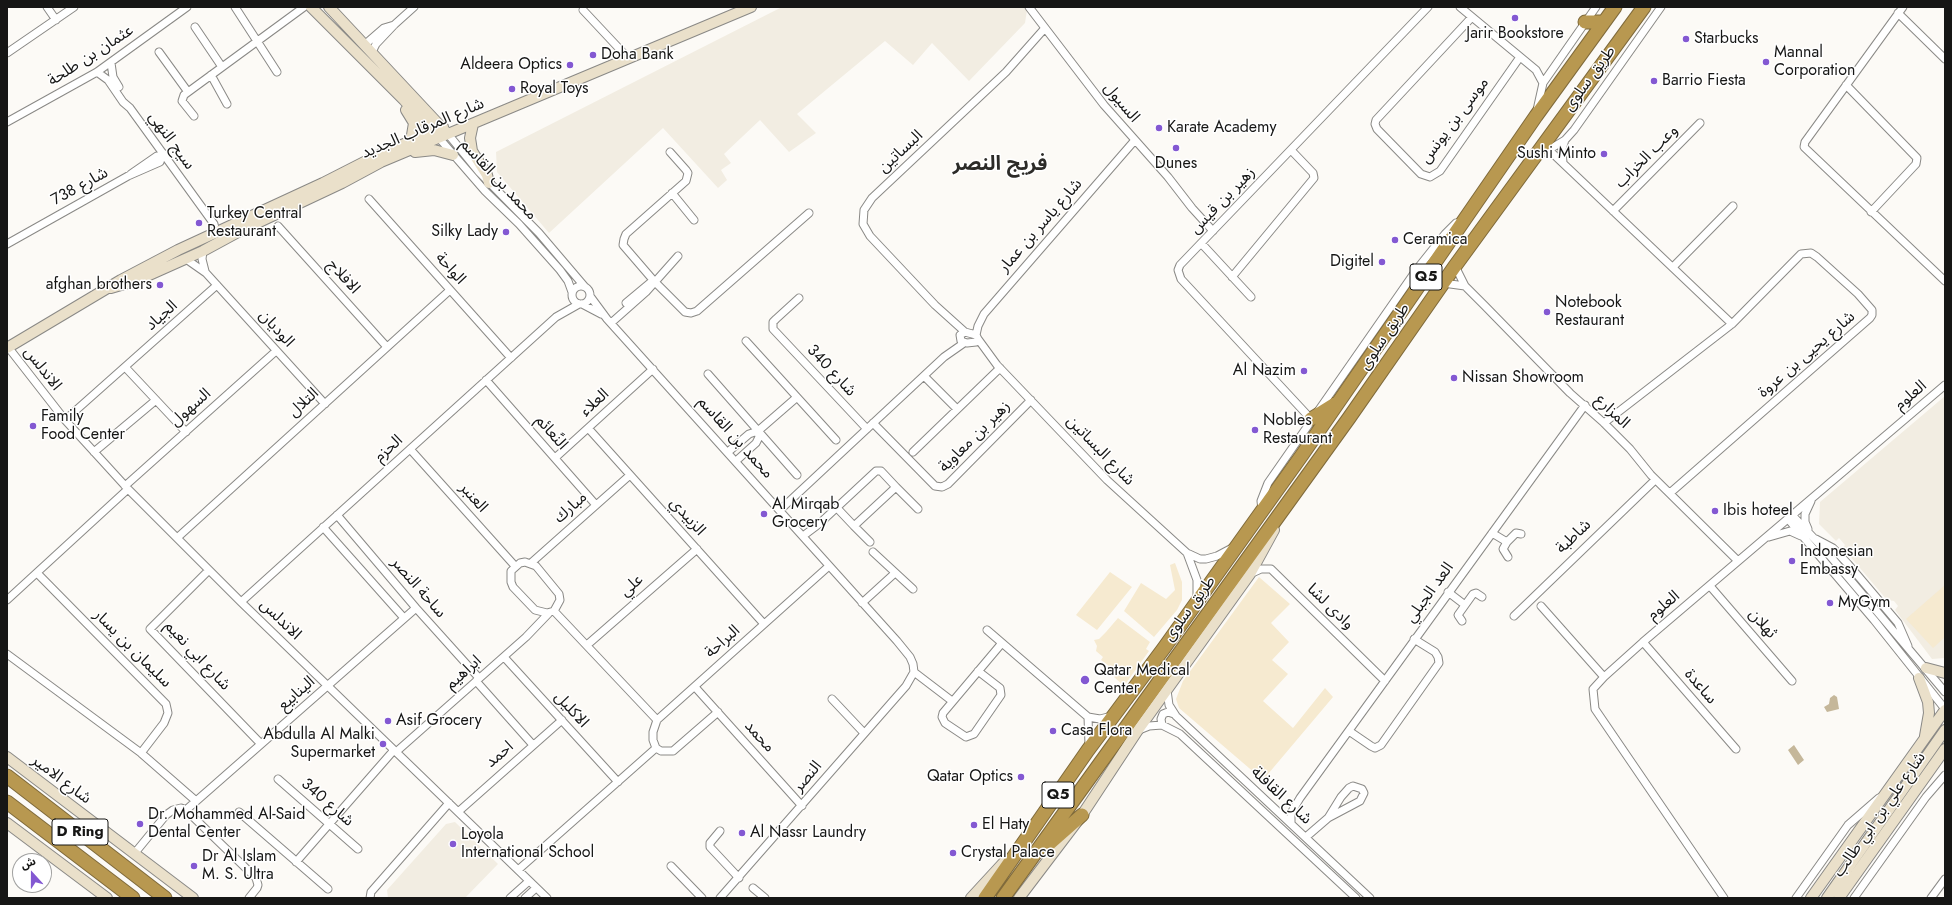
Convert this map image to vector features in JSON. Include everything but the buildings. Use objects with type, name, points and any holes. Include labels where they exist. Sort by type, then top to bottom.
[{"type":"highway","name":"طريق سلوى","points":[[985,898],[1028,839],[1088,750],[1116,715],[1340,401],[1536,116],[1615,7]]},
{"type":"highway","points":[[1595,75],[1601,56],[1635,7]]},
{"type":"highway","name":"طريق سلوى","points":[[1003,898],[1293,496],[1455,266],[1644,7]]},
{"type":"highway","points":[[1585,22],[1604,22]]},
{"type":"highway","points":[[1311,419],[1340,401]]},
{"type":"highway","name":"D Ring","points":[[7,776],[165,898]]},
{"type":"highway","name":"D Ring","points":[[7,802],[133,898]]},
{"type":"highway","points":[[1030,861],[1082,815]]},
{"type":"highway","points":[[152,888],[173,898]]},
{"type":"street","points":[[47,7],[56,20]]},
{"type":"street","points":[[7,53],[74,7]]},
{"type":"street","name":"عثمان بن طلحة","points":[[7,122],[97,72],[187,7]]},
{"type":"street","points":[[235,7],[277,72]]},
{"type":"street","points":[[194,116],[182,99],[188,92],[304,7]]},
{"type":"street","name":"محمد بن القاسم","points":[[311,7],[388,85],[440,133],[534,228],[585,287]]},
{"type":"street","name":"محمد بن القاسم","points":[[329,7],[372,52],[440,133],[453,155],[491,198],[519,224],[560,270],[568,281],[572,293]]},
{"type":"street","points":[[372,52],[376,44],[414,7]]},
{"type":"street","name":"شارع المرقاب الجديد","points":[[7,348],[111,288],[121,280],[216,232],[329,181],[374,156],[411,141],[473,124],[751,7]]},
{"type":"street","name":"السيول","points":[[1029,7],[1100,100],[1213,231]]},
{"type":"street","name":"زهير بن قيس","points":[[1311,419],[1179,275],[1180,265],[1428,7]]},
{"type":"street","points":[[1460,7],[1536,70],[1543,84]]},
{"type":"street","name":"طريق سلوى","points":[[1536,116],[1543,84],[1596,7]]},
{"type":"street","name":"طريق سلوى","points":[[1534,158],[1565,140],[1579,124],[1661,7]]},
{"type":"street","points":[[583,10],[628,58]]},
{"type":"street","points":[[1945,59],[1900,10],[1805,142],[1804,147],[1945,281]]},
{"type":"street","name":"موسى بن يونس","points":[[1472,17],[1376,120],[1375,124],[1377,129],[1421,174],[1430,177],[1440,170],[1520,57]]},
{"type":"street","points":[[364,44],[384,28],[394,25]]},
{"type":"street","points":[[195,27],[222,67]]},
{"type":"street","name":"البساتين","points":[[963,339],[936,310],[935,305],[866,230],[862,217],[864,210],[872,198],[1006,72],[1045,28]]},
{"type":"street","points":[[159,52],[188,92]]},
{"type":"street","points":[[111,63],[113,77],[130,108]]},
{"type":"street","points":[[1536,70],[1551,71]]},
{"type":"street","name":"سيج النهي","points":[[97,72],[108,80],[125,104],[130,108],[214,224],[216,232]]},
{"type":"street","points":[[211,75],[227,104]]},
{"type":"street","points":[[388,85],[392,95],[413,119],[414,128],[411,141]]},
{"type":"street","points":[[1846,85],[1917,158],[1916,164],[1871,212]]},
{"type":"street","name":"وعب الخراب","points":[[1614,211],[1700,123]]},
{"type":"street","points":[[473,124],[470,138],[472,151],[487,175],[489,183]]},
{"type":"street","name":"شارع المرقاب الجديد","points":[[111,288],[138,280],[203,251],[238,232],[403,153],[440,133]]},
{"type":"street","name":"شارع ياسر بن عمار","points":[[977,337],[978,326],[984,314],[1135,140]]},
{"type":"street","points":[[1563,163],[1562,149],[1565,140]]},
{"type":"street","points":[[403,153],[434,150],[453,155]]},
{"type":"street","points":[[1232,277],[1314,178],[1313,173],[1291,150]]},
{"type":"street","name":"وعب الخراب","points":[[1549,150],[1732,324]]},
{"type":"street","points":[[670,152],[688,173],[686,181],[626,234],[623,245],[654,281],[685,312],[690,313],[696,311],[809,213]]},
{"type":"street","name":"شارع 738","points":[[7,244],[128,176],[157,156],[164,155]]},
{"type":"street","points":[[672,193],[694,220]]},
{"type":"street","name":"الواحة","points":[[369,199],[510,358]]},
{"type":"street","points":[[1673,267],[1733,206]]},
{"type":"street","name":"طريق سلوى","points":[[1262,510],[1261,501],[1268,482],[1311,419],[1433,248],[1457,222],[1470,214]]},
{"type":"street","name":"الافلاج","points":[[278,226],[387,348]]},
{"type":"street","points":[[168,267],[176,258],[208,241],[216,232]]},
{"type":"street","points":[[1201,243],[1251,297]]},
{"type":"street","points":[[203,251],[202,263],[206,273]]},
{"type":"street","name":"شارع يحيى بن عروة","points":[[1604,422],[1732,324],[1796,258],[1806,253],[1817,256],[1846,282],[1870,307],[1873,313],[1870,318],[1670,493]]},
{"type":"street","points":[[609,320],[646,292],[654,281],[678,256]]},
{"type":"street","name":"الوديان","points":[[186,259],[206,273],[325,404]]},
{"type":"street","name":"المزارع","points":[[1455,266],[1465,286],[1570,393],[1604,422],[1630,449],[1655,480],[1738,561]]},
{"type":"street","points":[[1443,283],[1465,286]]},
{"type":"street","name":"الجياد","points":[[65,420],[217,285]]},
{"type":"street","points":[[579,286],[585,287],[589,290],[590,296],[588,301],[581,304],[574,302],[572,293],[579,286]]},
{"type":"street","name":"التلال","points":[[177,538],[450,290]]},
{"type":"street","name":"الحزم","points":[[556,317],[572,293]]},
{"type":"street","name":"محمد بن القاسم","points":[[590,296],[609,320],[910,657],[914,672]]},
{"type":"street","name":"شارع 340","points":[[799,298],[773,322],[773,329],[867,429]]},
{"type":"street","name":"محمد بن القاسم","points":[[581,304],[609,320]]},
{"type":"street","name":"الحزم","points":[[241,602],[556,317],[581,304]]},
{"type":"street","points":[[780,510],[963,339],[977,337]]},
{"type":"street","points":[[963,339],[974,344],[977,337]]},
{"type":"street","name":"شارع البساتين","points":[[977,337],[999,367]]},
{"type":"street","name":"شارع البساتين","points":[[963,339],[999,367],[1107,480],[1187,553],[1200,559],[1210,558],[1236,546]]},
{"type":"street","points":[[746,341],[796,398],[836,440]]},
{"type":"street","name":"الاندلس","points":[[7,348],[65,420],[126,487],[241,602],[547,898]]},
{"type":"street","name":"السهول","points":[[7,600],[126,487],[276,350]]},
{"type":"street","points":[[125,367],[186,432]]},
{"type":"street","points":[[913,452],[999,367]]},
{"type":"street","name":"العلاء","points":[[555,458],[653,369]]},
{"type":"street","points":[[708,374],[797,475]]},
{"type":"street","points":[[924,376],[957,409]]},
{"type":"street","name":"النًعائم","points":[[486,380],[596,505]]},
{"type":"street","name":"العلوم","points":[[1724,898],[1595,709],[1593,689],[1604,677],[1643,642],[1945,385]]},
{"type":"street","points":[[728,452],[747,436],[758,431],[796,398]]},
{"type":"street","points":[[94,452],[156,400]]},
{"type":"street","name":"زهير بن معاوية","points":[[873,423],[935,486],[942,487],[948,484],[1031,400]]},
{"type":"street","name":"العد الجبلي","points":[[1291,824],[1291,812],[1300,798],[1585,405]]},
{"type":"street","name":"الزبيدي","points":[[588,428],[764,624]]},
{"type":"street","points":[[736,461],[756,443],[759,437],[758,431]]},
{"type":"street","name":"العنبر","points":[[410,449],[515,566]]},
{"type":"street","points":[[804,538],[818,528],[819,524],[876,471],[881,471],[918,509]]},
{"type":"street","name":"مبارك","points":[[531,563],[630,474]]},
{"type":"street","name":"شاطبة","points":[[1514,616],[1655,480]]},
{"type":"street","points":[[854,526],[896,487]]},
{"type":"street","name":"طريق سلوى","points":[[1019,898],[1082,815],[1138,730],[1250,574],[1293,496]]},
{"type":"street","points":[[1812,499],[1805,514],[1805,522],[1810,538],[1945,710]]},
{"type":"street","points":[[836,508],[870,542]]},
{"type":"street","name":"ساحة النصر","points":[[337,515],[534,745]]},
{"type":"street","points":[[1790,517],[1876,608],[1910,652],[1926,668],[1945,692]]},
{"type":"street","name":"ساحة النصر","points":[[323,527],[404,618]]},
{"type":"street","points":[[1764,539],[1790,531],[1810,538]]},
{"type":"street","points":[[1492,533],[1508,542]]},
{"type":"street","points":[[1508,557],[1503,549],[1516,533],[1521,534]]},
{"type":"street","name":"علي","points":[[586,645],[697,549]]},
{"type":"street","points":[[873,552],[913,589]]},
{"type":"street","name":"شارع البساتين","points":[[1187,553],[1197,580],[1196,603]]},
{"type":"street","points":[[526,562],[531,563],[541,572],[559,594],[560,600],[551,612],[541,613],[535,610],[513,587],[510,576],[515,566],[526,562]]},
{"type":"street","name":"البراحة","points":[[657,720],[830,566]]},
{"type":"street","name":"وادى لشا","points":[[1250,574],[1261,569],[1271,569],[1385,680]]},
{"type":"street","name":"شارع ابي نعيم","points":[[209,570],[150,629],[261,744]]},
{"type":"street","name":"سليمان بن يسار","points":[[37,573],[166,704],[168,713],[164,723],[141,753]]},
{"type":"street","points":[[862,603],[895,573]]},
{"type":"street","name":"ثهلان","points":[[1710,586],[1792,681]]},
{"type":"street","points":[[1448,592],[1465,605]]},
{"type":"street","points":[[1462,621],[1458,615],[1473,594],[1476,593],[1482,596]]},
{"type":"street","points":[[1541,606],[1604,677]]},
{"type":"street","name":"الينابيع","points":[[186,810],[416,608]]},
{"type":"street","points":[[551,612],[586,645],[657,720],[653,732],[656,748]]},
{"type":"street","name":"ابراهيم","points":[[296,862],[395,751],[504,657],[551,612]]},
{"type":"street","points":[[987,630],[1088,717],[1100,719],[1116,715]]},
{"type":"street","points":[[1349,730],[1375,748],[1381,745],[1439,663],[1438,656],[1435,652],[1414,639]]},
{"type":"street","name":"ساعدة","points":[[1643,642],[1736,749]]},
{"type":"street","points":[[978,671],[1000,688],[1001,695],[972,736],[964,736],[944,722],[943,713],[952,701],[1002,643]]},
{"type":"street","points":[[7,654],[141,753],[196,801]]},
{"type":"street","name":"الاكليل","points":[[504,657],[618,782]]},
{"type":"street","points":[[1926,668],[1945,673]]},
{"type":"street","points":[[914,672],[952,701]]},
{"type":"street","name":"النصر","points":[[720,898],[906,686],[914,672]]},
{"type":"street","points":[[1919,678],[1928,702],[1929,713],[1924,740]]},
{"type":"street","name":"محمد","points":[[695,687],[802,806]]},
{"type":"street","name":"شارع القافلة","points":[[1167,690],[1168,701],[1174,714],[1370,898]]},
{"type":"street","points":[[832,700],[864,733]]},
{"type":"street","name":"شارع علي بن ابي طالب","points":[[1811,898],[1945,710]]},
{"type":"street","points":[[656,748],[668,752],[673,751],[718,712]]},
{"type":"street","points":[[1138,730],[1149,726],[1162,725],[1160,719],[1163,714],[1168,712],[1174,714]]},
{"type":"street","name":"طريق سلوى","points":[[1088,717],[1090,734],[1088,750]]},
{"type":"street","name":"احمد","points":[[458,812],[562,720]]},
{"type":"street","name":"شارع القافلة","points":[[1162,725],[1180,734],[1356,898]]},
{"type":"street","points":[[1827,898],[1945,730]]},
{"type":"street","points":[[518,870],[656,748]]},
{"type":"street","name":"شارع علي بن ابي طالب","points":[[1839,898],[1941,758],[1945,749]]},
{"type":"street","name":"شارع الامير","points":[[7,757],[193,898]]},
{"type":"street","name":"شارع علي بن ابي طالب","points":[[1854,898],[1926,797],[1945,775]]},
{"type":"street","name":"شارع 340","points":[[278,779],[358,849]]},
{"type":"street","points":[[1306,838],[1328,818],[1360,802],[1363,798],[1362,789],[1353,786],[1349,788],[1340,797],[1328,818]]},
{"type":"street","name":"شارع علي بن ابي طالب","points":[[1796,898],[1852,820],[1888,790]]},
{"type":"street","name":"العد الجبلي","points":[[1278,811],[1288,809],[1300,798]]},
{"type":"street","points":[[370,898],[371,892],[449,803]]},
{"type":"street","points":[[134,854],[166,815],[173,810],[181,808],[186,810],[256,878],[258,885],[257,888],[249,898]]},
{"type":"street","points":[[239,812],[328,889]]},
{"type":"street","points":[[7,823],[107,898]]},
{"type":"street","points":[[720,831],[710,843],[710,847],[739,878]]},
{"type":"street","name":"طريق سلوى","points":[[971,898],[1028,839]]},
{"type":"street","points":[[671,866],[702,898]]},
{"type":"street","points":[[1931,898],[1945,878]]},
{"type":"street","points":[[510,898],[529,880]]},
{"type":"street","points":[[526,898],[536,888]]},
{"type":"street","points":[[753,888],[765,898]]},
{"type":"shaded area","points":[[782,7],[1025,7],[1027,10],[1025,23],[969,81],[932,43],[913,65],[885,41],[797,114],[816,133],[789,152],[760,120],[724,154],[731,163],[721,170],[727,180],[718,188],[663,128],[549,233],[497,172],[496,152]]},
{"type":"shaded area","points":[[1945,396],[1945,658],[1932,659],[1895,610],[1898,606],[1894,601],[1887,600],[1843,548],[1845,545],[1839,538],[1836,541],[1819,524],[1820,502]]},
{"type":"shaded area","points":[[1175,563],[1182,582],[1182,600],[1177,610],[1154,637],[1124,611],[1141,583],[1166,599],[1175,590],[1170,565]]},
{"type":"shaded area","points":[[1110,572],[1132,587],[1097,630],[1076,615]]},
{"type":"shaded area","points":[[1259,577],[1290,604],[1271,623],[1289,642],[1272,660],[1288,674],[1263,701],[1293,728],[1325,688],[1333,697],[1263,780],[1179,708],[1176,699],[1183,681]]},
{"type":"shaded area","points":[[1945,585],[1945,637],[1933,648],[1906,619]]},
{"type":"shaded area","points":[[1118,618],[1150,642],[1146,649],[1149,651],[1124,686],[1114,677],[1117,672],[1101,660],[1103,657],[1096,651],[1097,646],[1094,640],[1099,639]]},
{"type":"shaded area","points":[[1834,695],[1837,697],[1839,709],[1827,712],[1824,707],[1829,704],[1830,698]]},
{"type":"shaded area","points":[[1794,745],[1804,760],[1798,765],[1788,750]]},
{"type":"shaded area","name":"Loyola International School","points":[[455,822],[498,864],[465,898],[388,898],[387,890],[446,824]]},
{"type":"place","name":"Jarir Bookstore","points":[[1515,18]]},
{"type":"place","name":"Starbucks","points":[[1686,39]]},
{"type":"place","name":"Doha Bank","points":[[593,55]]},
{"type":"place","name":"Mannal Corporation","points":[[1766,62]]},
{"type":"place","name":"Aldeera Optics","points":[[570,65]]},
{"type":"place","name":"Barrio Fiesta","points":[[1654,81]]},
{"type":"place","name":"Royal Toys","points":[[512,89]]},
{"type":"place","name":"Karate Academy","points":[[1159,128]]},
{"type":"place","name":"Dunes","points":[[1176,148]]},
{"type":"place","name":"Sushi Minto","points":[[1604,154]]},
{"type":"place","name":"Turkey Central Restaurant","points":[[199,223]]},
{"type":"place","name":"Silky Lady","points":[[506,232]]},
{"type":"place","name":"Ceramica","points":[[1395,240]]},
{"type":"place","name":"Digitel","points":[[1382,262]]},
{"type":"place","name":"afghan brothers","points":[[160,285]]},
{"type":"place","name":"Notebook Restaurant","points":[[1547,312]]},
{"type":"place","name":"Al Nazim","points":[[1304,371]]},
{"type":"place","name":"Nissan Showroom","points":[[1454,378]]},
{"type":"place","name":"Family Food Center","points":[[33,426]]},
{"type":"place","name":"Nobles Restaurant","points":[[1255,430]]},
{"type":"place","name":"Ibis hoteel","points":[[1715,511]]},
{"type":"place","name":"Al Mirqab Grocery","points":[[764,514]]},
{"type":"place","name":"Indonesian Embassy","points":[[1792,561]]},
{"type":"place","name":"MyGym","points":[[1830,603]]},
{"type":"place","name":"Qatar Medical Center","points":[[1085,680]]},
{"type":"place","name":"Asif Grocery","points":[[388,721]]},
{"type":"place","name":"Casa Flora","points":[[1053,731]]},
{"type":"place","name":"Abdulla Al Malki Supermarket","points":[[383,744]]},
{"type":"place","name":"Qatar Optics","points":[[1021,777]]},
{"type":"place","name":"Dr. Mohammed Al-Said Dental Center","points":[[140,824]]},
{"type":"place","name":"El Haty","points":[[974,825]]},
{"type":"place","name":"Al Nassr Laundry","points":[[742,833]]},
{"type":"place","name":"Loyola International School","points":[[453,844]]},
{"type":"place","name":"Crystal Palace","points":[[953,853]]},
{"type":"place","name":"Dr Al Islam M. S. Ultra","points":[[194,866]]},
{"type":"district","name":"فريج النصر","points":[[1000,165]]}]
